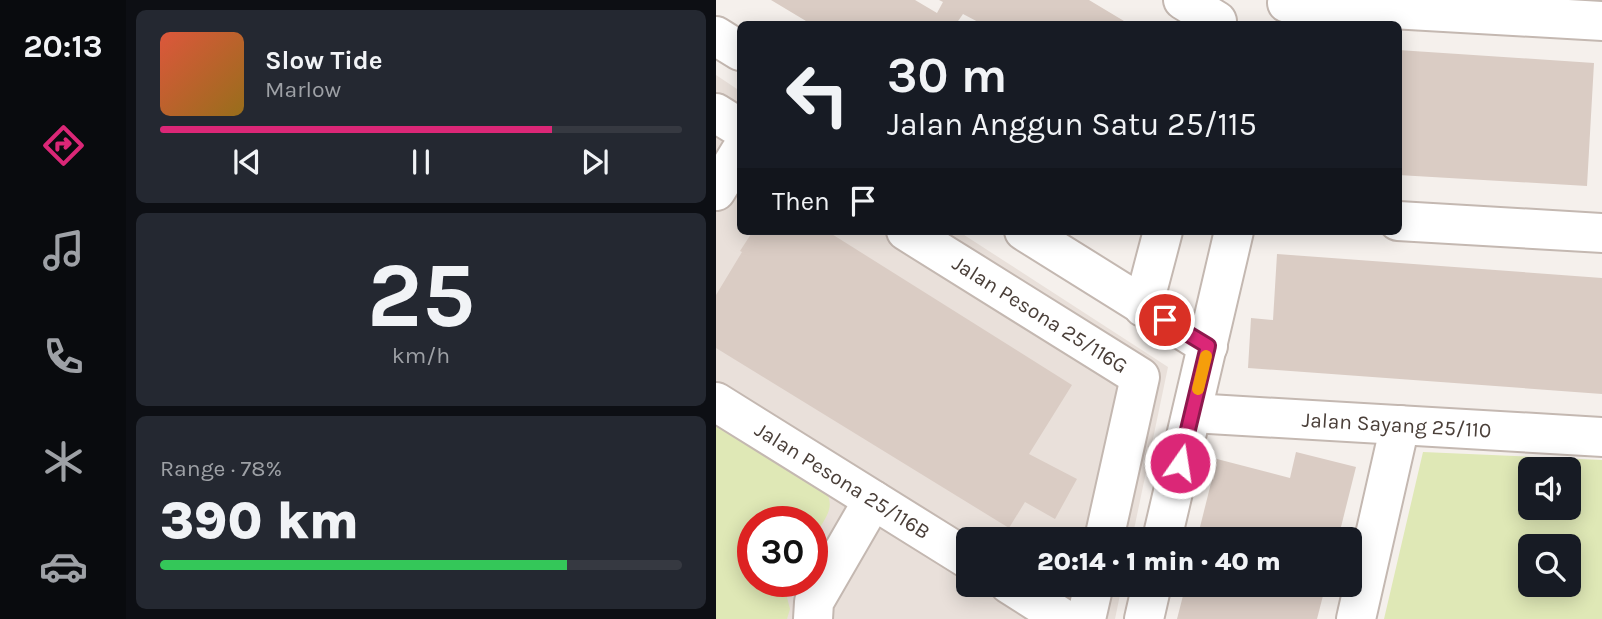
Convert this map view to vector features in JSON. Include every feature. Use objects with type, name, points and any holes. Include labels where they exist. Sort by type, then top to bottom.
[{"type":"street","points":[[1183,0],[1218,15]]},
{"type":"street","points":[[1285,9],[1509,8],[1602,22]]},
{"type":"street","points":[[716,36],[737,49]]},
{"type":"street","points":[[716,113],[737,126]]},
{"type":"street","points":[[716,191],[737,157]]},
{"type":"street","points":[[1402,221],[1602,233]]},
{"type":"street","name":"Jalan Pesona 25/116G","points":[[912,235],[1140,377],[1107,527]]},
{"type":"street","points":[[1030,235],[1208,346]]},
{"type":"street","points":[[1143,307],[1162,235]]},
{"type":"street","points":[[1165,527],[1233,235]]},
{"type":"street","name":"Jalan Pesona 25/116B","points":[[716,402],[956,552]]},
{"type":"street","name":"Jalan Sayang 25/110","points":[[1192,413],[1602,436]]},
{"type":"street","points":[[1356,619],[1400,425]]},
{"type":"street","points":[[813,619],[815,602],[873,500]]},
{"type":"street","points":[[1029,597],[1064,619]]},
{"type":"street","points":[[1086,619],[1091,597]]},
{"type":"street","points":[[1144,619],[1149,597]]},
{"type":"shaded area","points":[[716,75],[737,89],[737,235],[964,235],[1168,367],[1135,527],[956,527],[956,597],[1120,597],[1115,619],[716,619]]},
{"type":"green space","points":[[716,424],[823,488],[830,501],[828,514],[828,506],[737,506],[737,597],[787,597],[790,609],[787,619],[716,619]]},
{"type":"green space","points":[[1423,452],[1535,457],[1518,457],[1518,520],[1581,520],[1581,459],[1602,460],[1602,619],[1384,619]]},
{"type":"building","points":[[771,0],[915,0],[937,13],[943,2],[939,0],[1089,0],[1124,21],[976,21],[963,14],[958,21],[806,21]]},
{"type":"building","points":[[1402,50],[1594,63],[1587,186],[1402,175]]},
{"type":"building","points":[[750,235],[833,235],[1072,385],[1029,454],[1077,479],[1055,519],[1025,502],[1007,527],[716,348],[716,295],[742,252],[740,251]]},
{"type":"building","points":[[1277,254],[1603,278],[1603,394],[1248,368],[1251,318],[1273,320]]},
{"type":"building","points":[[1296,452],[1356,467],[1341,527],[1200,527],[1217,459],[1290,478]]},
{"type":"building","points":[[1183,597],[1323,597],[1317,619],[1177,619]]},
{"type":"slow traffic","points":[[1198,389],[1206,356]]},
{"type":"route","points":[[1165,320],[1208,346],[1180,463]]}]
